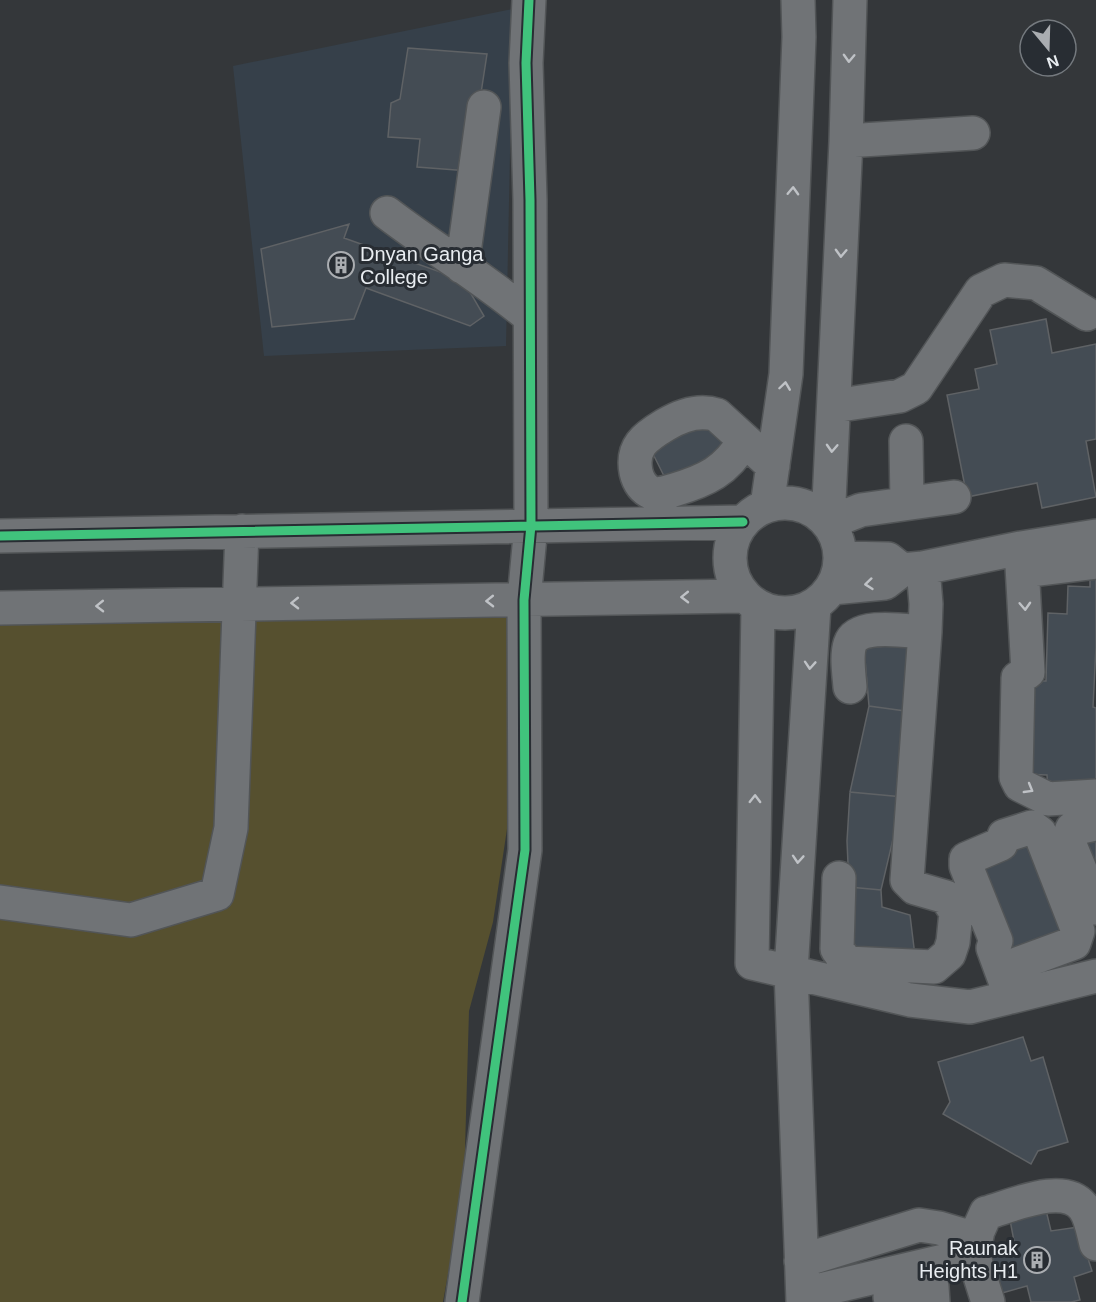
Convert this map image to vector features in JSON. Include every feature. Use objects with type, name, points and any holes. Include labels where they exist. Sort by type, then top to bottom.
[{"type":"street","points":[[462,1302],[525,850],[524,600],[531,525],[526,63],[529,0]]},
{"type":"street","points":[[828,523],[846,141],[850,3],[798,4],[799,37],[786,374],[773,466],[755,514],[734,535],[729,551],[734,582],[751,602],[776,614],[796,613],[829,584],[888,559],[912,569],[1023,559],[1096,562]]},
{"type":"street","points":[[462,267],[484,107]]},
{"type":"street","points":[[846,141],[973,134]]},
{"type":"street","points":[[387,213],[426,243],[513,302],[530,317]]},
{"type":"street","points":[[834,406],[900,396],[916,388],[981,291],[1004,280],[1036,283],[1087,314]]},
{"type":"street","points":[[744,441],[773,466]]},
{"type":"street","points":[[906,441],[907,503]]},
{"type":"street","points":[[828,523],[861,510],[954,496]]},
{"type":"street","points":[[0,536],[531,525],[755,514],[784,503],[800,505],[816,512],[828,523],[837,540],[829,584],[791,971],[803,1298],[974,1247]]},
{"type":"street","points":[[0,902],[131,920],[217,894],[231,828],[242,531]]},
{"type":"street","points":[[1023,559],[1096,536]]},
{"type":"street","points":[[1023,559],[1028,672],[1018,678],[1016,777],[1020,784],[1048,799],[1096,795]]},
{"type":"street","points":[[839,878],[837,948],[847,963],[934,967],[949,954],[953,942],[956,912],[946,897],[915,888],[907,880],[926,604],[912,569]]},
{"type":"street","points":[[0,608],[524,600],[751,602]]},
{"type":"street","points":[[751,602],[752,963],[910,1000],[970,1007],[1006,983],[1096,976]]},
{"type":"street","points":[[850,687],[849,646],[854,636],[866,630],[925,632]]},
{"type":"street","points":[[1096,824],[1072,829],[1068,840],[1096,908]]},
{"type":"street","points":[[988,1302],[974,1247],[986,1213],[1053,1195],[1068,1197],[1077,1200],[1085,1209],[1096,1244]]},
{"type":"street","points":[[801,1261],[919,1225],[939,1228],[974,1247]]},
{"type":"street","points":[[868,1302],[932,1287],[933,1302]]},
{"type":"shaded area","points":[[513,9],[506,346],[264,356],[233,66]]},
{"type":"shaded area","points":[[510,614],[507,829],[493,922],[469,1011],[464,1184],[443,1302],[0,1302],[0,624]]},
{"type":"building","points":[[408,48],[487,54],[469,171],[417,167],[420,139],[388,137],[391,103],[400,99]]},
{"type":"building","name":"Dnyan Ganga College","points":[[349,224],[344,238],[463,280],[484,316],[470,326],[366,288],[354,319],[272,327],[261,249]]},
{"type":"building","points":[[1046,319],[1052,353],[1096,344],[1096,439],[1086,441],[1096,497],[1042,508],[1037,483],[967,497],[947,395],[979,389],[975,369],[997,364],[990,330]]},
{"type":"building","points":[[715,421],[728,443],[683,477],[666,480],[653,454],[672,435]]},
{"type":"building","points":[[1090,565],[1096,566],[1093,707],[1096,708],[1096,787],[1048,790],[1047,775],[1021,774],[1024,681],[1046,681],[1048,613],[1067,614],[1068,586],[1090,587]]},
{"type":"building","points":[[908,644],[905,711],[869,706],[864,648]]},
{"type":"building","points":[[869,706],[905,711],[903,797],[850,792]]},
{"type":"building","points":[[850,792],[903,797],[881,890],[849,887],[847,841]]},
{"type":"building","points":[[1096,832],[1096,892],[1077,837]]},
{"type":"building","points":[[1032,839],[1068,932],[1006,955],[968,861]]},
{"type":"building","points":[[849,887],[881,890],[882,907],[910,915],[916,964],[848,952]]},
{"type":"building","points":[[1023,1037],[1031,1061],[1043,1057],[1068,1142],[1038,1151],[1031,1164],[943,1114],[950,1102],[938,1062]]},
{"type":"building","name":"Raunak Heights H1","points":[[1045,1206],[1051,1231],[1078,1227],[1092,1271],[1074,1277],[1080,1300],[1031,1302],[1027,1286],[995,1295],[983,1250],[1014,1241],[1010,1220]]},
{"type":"cycle path","points":[[462,1302],[525,850],[524,600],[531,525],[530,200],[526,63],[529,0]]},
{"type":"cycle path","points":[[0,536],[743,522]]},
{"type":"place","name":"Dnyan Ganga College","points":[[341,265]]},
{"type":"place","name":"Raunak Heights H1","points":[[1037,1260]]}]
